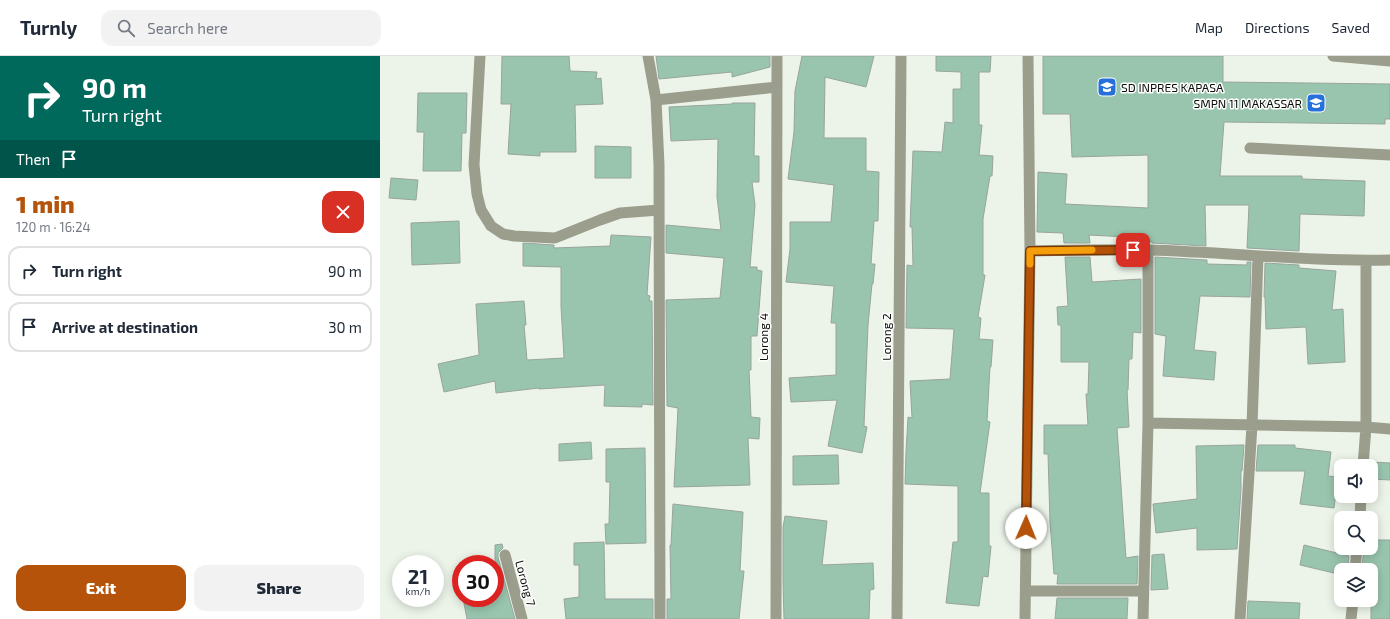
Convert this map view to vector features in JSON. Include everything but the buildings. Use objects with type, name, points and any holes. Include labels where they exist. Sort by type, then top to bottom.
[{"type":"street","points":[[480,56],[474,164],[477,194],[481,210],[491,226],[503,234],[555,238],[620,213],[659,210]]},
{"type":"street","points":[[648,56],[656,100],[659,210],[660,619]]},
{"type":"street","name":"Lorong 4","points":[[776,619],[777,56]]},
{"type":"street","name":"Lorong 2","points":[[897,619],[901,56]]},
{"type":"street","points":[[1025,619],[1030,251],[1028,56]]},
{"type":"street","points":[[1333,56],[1390,60]]},
{"type":"street","points":[[656,100],[777,87]]},
{"type":"street","points":[[1250,148],[1390,155]]},
{"type":"street","points":[[1030,251],[1148,250],[1366,261],[1390,260]]},
{"type":"street","points":[[1143,619],[1148,423],[1148,250]]},
{"type":"street","points":[[1240,619],[1252,426],[1258,256]]},
{"type":"street","points":[[1364,459],[1366,427],[1366,261]]},
{"type":"street","points":[[1148,423],[1366,427],[1390,429]]},
{"type":"street","name":"Lorong 7","points":[[505,554],[522,619]]},
{"type":"street","points":[[1026,591],[1143,591]]},
{"type":"street","points":[[1351,619],[1352,607]]},
{"type":"slow traffic","points":[[1030,264],[1030,251],[1092,250]]},
{"type":"place","name":"SD INPRES KAPASA","points":[[1107,87]]},
{"type":"place","name":"SMPN 11 MAKASSAR","points":[[1316,103]]},
{"type":"route","points":[[1026,528],[1030,251],[1133,250]]}]
